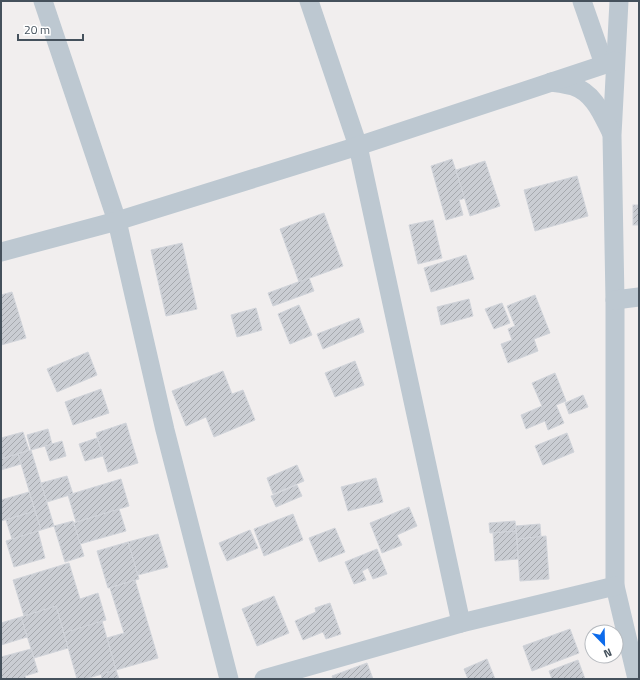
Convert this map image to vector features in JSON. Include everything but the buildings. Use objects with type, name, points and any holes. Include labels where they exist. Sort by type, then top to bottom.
[{"type":"street","points":[[43,1],[117,221],[165,430],[229,679]]},
{"type":"street","points":[[309,1],[358,146],[461,623]]},
{"type":"street","points":[[582,1],[610,62]]},
{"type":"street","points":[[619,1],[610,62],[615,300],[615,586],[637,679]]},
{"type":"street","points":[[1,252],[117,221],[358,146],[610,62]]},
{"type":"street","points":[[549,82],[574,86],[589,96],[600,108],[612,135]]},
{"type":"street","points":[[615,300],[639,297]]},
{"type":"street","points":[[264,679],[461,623],[615,586]]}]
